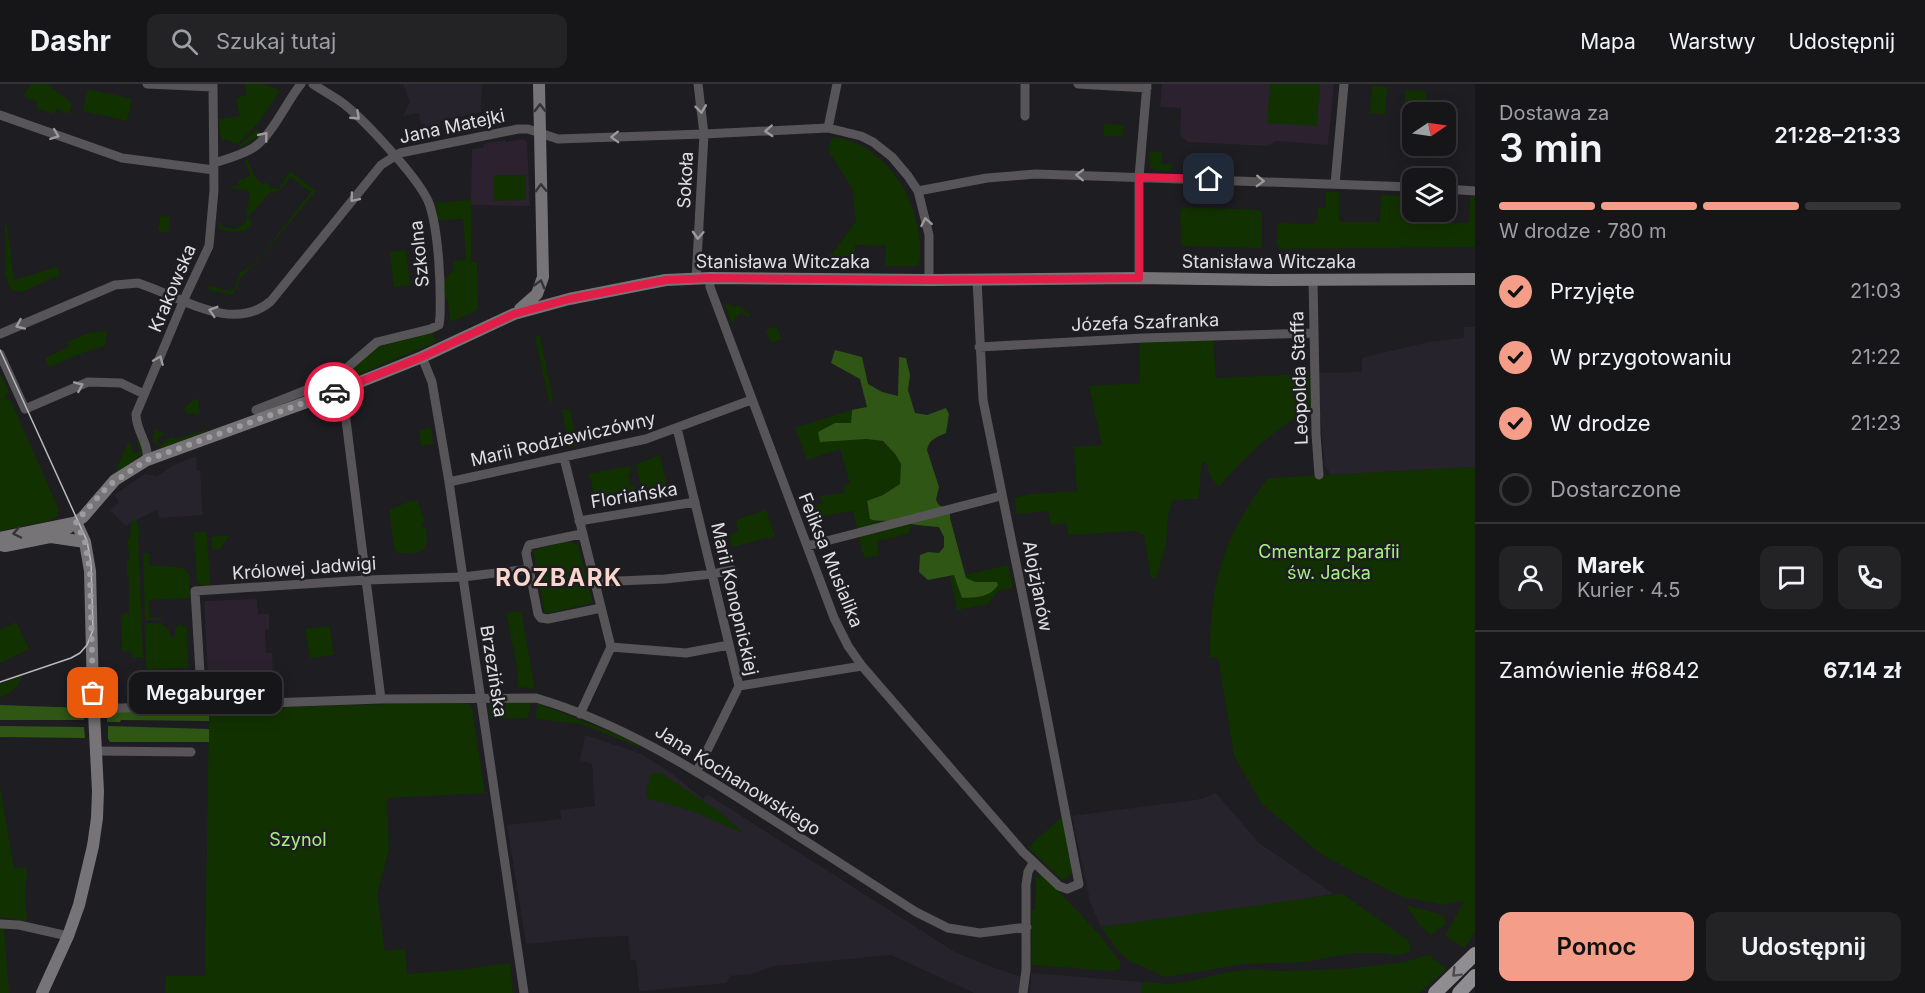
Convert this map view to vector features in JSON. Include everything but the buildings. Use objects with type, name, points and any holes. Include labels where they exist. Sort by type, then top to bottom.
[{"type":"main road","points":[[514,314],[535,297],[543,277],[539,84]]},
{"type":"main road","name":"Stanisława Witczaka","points":[[50,537],[76,522],[108,486],[147,460],[340,390],[422,357],[514,314],[569,299],[645,284],[710,278],[1475,279]]},
{"type":"main road","points":[[0,538],[76,522],[85,542],[90,571],[98,802],[96,831],[79,905],[68,936],[42,993]]},
{"type":"main road","points":[[0,545],[50,537],[85,542]]},
{"type":"main road","points":[[1436,992],[1475,954]]},
{"type":"main road","points":[[1459,993],[1475,976]]},
{"type":"street","points":[[147,84],[213,85]]},
{"type":"street","points":[[0,115],[122,158],[214,167],[258,144],[301,84]]},
{"type":"street","name":"Szkolna","points":[[256,410],[329,381],[377,342],[439,325],[441,302],[435,231],[430,205],[417,183],[343,103],[313,84]]},
{"type":"street","name":"Sokoła","points":[[696,279],[704,134],[698,84]]},
{"type":"street","points":[[828,128],[837,84]]},
{"type":"street","points":[[1025,84],[1025,116]]},
{"type":"street","points":[[1078,84],[1147,86],[1139,177],[1139,278]]},
{"type":"street","points":[[1335,184],[1344,84]]},
{"type":"street","name":"Krakowska","points":[[147,460],[147,445],[136,423],[136,414],[209,246],[214,190],[213,85]]},
{"type":"street","name":"Jana Matejki","points":[[0,334],[81,298],[126,283],[138,283],[217,313],[236,315],[262,309],[271,301],[381,165],[393,155],[518,129],[528,129],[561,139],[828,128],[847,131],[873,142],[892,157],[918,191],[929,235],[929,280]]},
{"type":"street","points":[[918,191],[1010,175],[1139,177],[1402,187]]},
{"type":"street","points":[[1456,190],[1475,191]]},
{"type":"street","name":"Feliksa Musialika","points":[[710,278],[710,287],[751,400],[834,618],[848,646],[862,666],[1033,862],[1059,886],[1067,889]]},
{"type":"street","name":"Alojzjanów","points":[[977,279],[983,400],[1079,884],[1067,889]]},
{"type":"street","name":"Leopolda Staffa","points":[[1313,280],[1319,475]]},
{"type":"street","name":"Józefa Szafranka","points":[[979,347],[1144,338],[1313,333]]},
{"type":"street","points":[[0,354],[25,409],[88,382],[121,382],[144,394]]},
{"type":"street","name":"Brzezińska","points":[[422,357],[432,382],[449,482],[524,993]]},
{"type":"street","points":[[340,390],[344,404],[381,699]]},
{"type":"street","name":"Marii Rodziewiczówny","points":[[449,482],[636,442],[751,400]]},
{"type":"street","name":"Marii Konopnickiej","points":[[677,428],[739,686],[697,771]]},
{"type":"street","points":[[564,458],[581,534],[611,647],[580,714]]},
{"type":"street","points":[[807,546],[997,497]]},
{"type":"street","name":"Floriańska","points":[[579,521],[695,502]]},
{"type":"street","points":[[581,534],[531,543],[526,553],[538,614],[541,618],[548,620],[601,608]]},
{"type":"street","name":"Królowej Jadwigi","points":[[202,705],[195,591],[366,580],[463,577],[529,569]]},
{"type":"street","points":[[595,582],[712,574],[733,570]]},
{"type":"street","points":[[611,647],[686,652],[729,645]]},
{"type":"street","points":[[739,686],[862,666]]},
{"type":"street","name":"Jana Kochanowskiego","points":[[94,709],[381,699],[536,698],[645,741],[697,771],[916,912],[948,927],[980,933],[1027,927]]},
{"type":"street","points":[[96,751],[191,752]]},
{"type":"street","points":[[1023,993],[1026,970],[1026,885],[1028,872],[1033,862]]},
{"type":"street","points":[[0,924],[19,925],[68,936]]},
{"type":"shaded area","points":[[403,84],[482,85],[481,112],[440,121],[441,130],[426,133],[425,124],[421,125],[419,113],[403,116],[410,102]]},
{"type":"shaded area","points":[[1162,84],[1334,84],[1328,145],[1276,141],[1267,146],[1188,142],[1180,135],[1181,108],[1160,107]]},
{"type":"shaded area","points":[[522,139],[527,142],[530,206],[471,205],[472,149],[484,147],[483,144]]},
{"type":"shaded area","points":[[1464,327],[1475,327],[1475,467],[1329,475],[1325,466],[1318,396],[1319,373],[1362,372],[1362,358],[1428,342],[1464,338]]},
{"type":"shaded area","points":[[196,456],[197,471],[200,471],[203,515],[159,518],[158,509],[125,526],[110,510],[119,502],[114,495],[145,474],[157,476],[174,465]]},
{"type":"shaded area","points":[[257,599],[258,614],[269,614],[269,629],[265,630],[266,653],[272,653],[274,693],[209,695],[204,601]]},
{"type":"shaded area","points":[[585,735],[642,754],[671,773],[703,799],[707,795],[710,796],[955,952],[1022,977],[1020,993],[974,993],[891,955],[774,966],[752,974],[730,976],[726,983],[642,991],[639,990],[636,960],[631,960],[628,936],[526,944],[507,825],[561,819],[560,810],[595,806],[592,764],[580,760]]},
{"type":"shaded area","points":[[1216,793],[1259,843],[1334,894],[1227,911],[1101,927],[1090,902],[1072,816],[1201,799]]},
{"type":"shaded area","points":[[1031,973],[1143,982],[1141,993],[1030,993]]},
{"type":"green space","points":[[31,84],[46,84],[72,103],[69,114],[56,109],[54,114],[36,108],[38,102],[23,96]]},
{"type":"green space","points":[[244,84],[263,84],[280,90],[260,121],[238,144],[221,140],[219,119],[240,116],[236,98],[247,95]]},
{"type":"green space","points":[[1270,84],[1320,84],[1317,126],[1267,123]]},
{"type":"green space","points":[[1372,86],[1387,87],[1385,114],[1370,113]]},
{"type":"green space","points":[[88,89],[132,99],[127,121],[83,111]]},
{"type":"green space","points":[[1405,90],[1426,91],[1425,102],[1405,102]]},
{"type":"green space","points":[[1104,124],[1124,125],[1123,136],[1104,136]]},
{"type":"green space","points":[[257,129],[261,135],[239,148],[240,145]]},
{"type":"green space","points":[[832,137],[850,141],[867,149],[882,160],[905,190],[918,226],[920,261],[918,266],[885,266],[886,246],[855,245],[855,266],[825,267],[827,255],[832,254],[856,221],[852,188],[828,150]]},
{"type":"green space","points":[[1150,151],[1162,152],[1161,164],[1171,164],[1171,171],[1155,170],[1150,163]]},
{"type":"green space","points":[[247,159],[255,177],[262,184],[266,182],[271,188],[279,189],[290,171],[316,191],[261,257],[311,192],[291,177],[277,193],[270,192],[248,218],[252,224],[245,230],[237,232],[219,229],[219,221],[223,227],[236,229],[246,222],[250,191],[232,188],[232,186],[238,186],[239,180],[250,175],[245,160]]},
{"type":"green space","points":[[493,175],[526,175],[526,200],[493,201]]},
{"type":"green space","points":[[1326,192],[1339,192],[1339,220],[1343,222],[1380,222],[1381,195],[1402,196],[1402,222],[1469,223],[1470,197],[1475,197],[1475,247],[1280,249],[1277,245],[1277,223],[1313,224],[1317,220],[1318,208],[1326,208]]},
{"type":"green space","points":[[471,200],[471,260],[477,263],[478,310],[450,322],[444,279],[453,271],[453,261],[466,260],[463,219],[439,220],[435,203]]},
{"type":"green space","points":[[1184,207],[1261,210],[1262,246],[1260,248],[1183,246],[1180,211]]},
{"type":"green space","points":[[160,216],[170,217],[168,233],[158,230]]},
{"type":"green space","points":[[5,225],[7,225],[14,280],[57,267],[60,275],[22,292],[11,290],[5,273]]},
{"type":"green space","points":[[406,250],[410,285],[394,287],[390,252]]},
{"type":"green space","points":[[258,259],[257,263],[241,277],[232,295],[210,290],[204,285],[234,290],[240,272],[251,267]]},
{"type":"green space","points":[[725,305],[734,307],[738,305],[750,314],[748,317],[741,312],[732,323]]},
{"type":"green space","points":[[777,326],[781,339],[771,343],[766,330]]},
{"type":"green space","points":[[107,331],[105,346],[49,367],[45,358],[69,347],[67,342],[89,333]]},
{"type":"green space","points":[[432,332],[436,342],[347,379],[346,373],[378,347]]},
{"type":"green space","points":[[537,335],[540,336],[553,400],[551,402],[535,338]]},
{"type":"green space","points":[[1213,340],[1216,378],[1309,374],[1311,408],[1285,424],[1262,443],[1219,487],[1210,476],[1207,464],[1203,461],[1198,499],[1173,500],[1168,516],[1166,546],[1156,578],[1151,578],[1144,535],[1135,531],[1068,535],[1066,523],[1051,525],[1048,511],[1017,514],[1014,498],[1031,494],[1077,491],[1074,447],[1102,445],[1089,386],[1140,383],[1139,342]]},
{"type":"green space","points":[[835,350],[862,357],[868,384],[882,392],[898,396],[899,357],[906,358],[910,375],[908,390],[915,413],[927,415],[946,408],[949,414],[946,433],[932,441],[927,450],[939,487],[936,500],[939,505],[950,511],[966,578],[975,582],[997,582],[998,585],[991,592],[982,596],[962,598],[954,575],[928,580],[919,572],[920,555],[928,552],[939,553],[944,547],[944,537],[939,527],[870,519],[867,501],[883,495],[900,484],[901,464],[883,441],[866,439],[820,442],[818,432],[835,423],[851,423],[852,410],[867,407],[860,379],[831,363]]},
{"type":"green space","points":[[0,373],[9,392],[4,398],[11,401],[59,510],[57,516],[52,520],[0,531],[0,401],[2,399],[0,399]]},
{"type":"green space","points":[[195,398],[198,401],[200,414],[186,413],[184,409]]},
{"type":"green space","points":[[570,409],[577,446],[568,448],[562,410]]},
{"type":"green space","points":[[852,410],[851,423],[835,423],[818,432],[820,441],[864,439],[889,445],[897,453],[901,466],[900,484],[883,495],[867,501],[866,505],[871,519],[878,522],[887,520],[912,525],[908,534],[877,541],[879,555],[864,558],[853,511],[827,515],[809,522],[805,511],[823,503],[820,496],[845,493],[843,485],[850,484],[840,449],[807,460],[795,428]]},
{"type":"green space","points":[[431,428],[433,444],[421,446],[419,430]]},
{"type":"green space","points":[[156,429],[164,434],[156,441],[160,445],[171,437],[176,439],[209,430],[162,448],[153,442]]},
{"type":"green space","points":[[136,440],[140,441],[143,449],[141,455],[118,471],[116,470],[129,441],[134,454],[141,451]]},
{"type":"green space","points":[[660,455],[667,486],[642,491],[636,464]]},
{"type":"green space","points":[[630,466],[631,473],[628,474],[631,486],[634,486],[635,490],[595,497],[589,474]]},
{"type":"green space","name":"Cmentarz parafii św. Jacka","points":[[1475,467],[1475,932],[1465,948],[1445,936],[1464,901],[1443,905],[1400,896],[1322,855],[1261,803],[1234,756],[1218,657],[1210,658],[1213,606],[1222,562],[1240,521],[1268,478]]},
{"type":"green space","points":[[413,500],[418,502],[425,522],[422,523],[423,528],[426,528],[426,544],[422,551],[397,553],[394,548],[389,510]]},
{"type":"green space","points":[[766,510],[775,536],[732,547],[729,535],[738,532],[736,520]]},
{"type":"green space","points":[[136,519],[140,535],[138,537],[143,657],[132,658],[131,651],[122,651],[121,614],[129,613],[127,559],[130,559],[127,541],[130,538],[131,522]]},
{"type":"green space","points":[[194,532],[206,532],[207,535],[210,586],[204,587],[197,582]]},
{"type":"green space","points":[[230,535],[220,549],[212,549],[211,537]]},
{"type":"green space","points":[[569,541],[578,545],[593,603],[545,614],[533,550]]},
{"type":"green space","points":[[143,553],[149,553],[149,565],[184,568],[189,574],[190,598],[149,600],[149,618],[162,618],[162,620],[145,620]]},
{"type":"green space","points":[[1008,565],[1013,588],[998,591],[988,604],[957,610],[950,576],[954,575],[962,598],[993,583],[969,582],[964,575]]},
{"type":"green space","points":[[521,611],[535,689],[518,687],[518,673],[506,613]]},
{"type":"green space","points":[[16,622],[29,649],[0,663],[0,630]]},
{"type":"green space","points":[[145,623],[162,624],[167,628],[171,637],[175,637],[175,629],[180,624],[187,628],[188,668],[152,669],[152,686],[146,666]]},
{"type":"green space","points":[[329,626],[334,655],[310,658],[305,629]]},
{"type":"green space","points":[[22,676],[14,689],[0,697],[0,684]]},
{"type":"green space","name":"Szynol","points":[[467,702],[472,708],[485,793],[387,798],[389,849],[377,895],[385,951],[405,949],[407,974],[510,963],[513,993],[165,993],[166,976],[205,976],[209,709]]},
{"type":"green space","points":[[490,702],[531,702],[528,718],[491,719]]},
{"type":"green space","points":[[537,703],[641,744],[640,747],[581,724],[536,719]]},
{"type":"green space","points":[[0,705],[84,708],[84,720],[0,720]]},
{"type":"green space","points":[[209,709],[209,721],[121,720],[120,722],[107,722],[107,711]]},
{"type":"green space","points":[[0,726],[84,727],[85,738],[0,737]]},
{"type":"green space","points":[[108,726],[209,729],[209,742],[110,742]]},
{"type":"green space","points":[[651,773],[661,773],[717,810],[745,834],[692,811],[650,799],[646,796]]},
{"type":"green space","points":[[0,786],[14,868],[27,868],[25,898],[27,921],[0,917]]},
{"type":"green space","points":[[1062,817],[1072,873],[1067,879],[1061,879],[1028,847]]},
{"type":"green space","points":[[1042,874],[1099,934],[1120,962],[1120,969],[1113,971],[1031,965],[1032,910],[1035,909],[1036,878]]},
{"type":"green space","points":[[1344,895],[1408,940],[1411,947],[1409,952],[1396,956],[1385,953],[1353,953],[1305,962],[1244,964],[1165,977],[1130,961],[1119,952],[1101,927]]},
{"type":"green space","points":[[1406,905],[1443,915],[1446,924],[1431,935],[1420,926]]},
{"type":"green space","points":[[0,928],[4,928],[9,993],[0,993]]},
{"type":"green space","points":[[1426,955],[1433,956],[1432,958],[1447,969],[1419,993],[1141,993],[1143,982],[1180,983],[1229,972],[1256,969],[1279,971],[1346,969],[1405,962]]},
{"type":"tram line","points":[[0,350],[87,541],[91,563],[93,630],[87,645],[80,653],[0,682]]},
{"type":"way so far","points":[[93,693],[89,554],[76,522],[83,517],[108,486],[147,460],[334,392]]},
{"type":"place","name":"Megaburger","points":[[93,693]]},
{"type":"district","name":"ROZBARK","points":[[559,577]]},
{"type":"route","points":[[334,392],[422,357],[514,314],[569,299],[666,280],[710,278],[929,280],[1139,278],[1139,177],[1209,179]]}]
